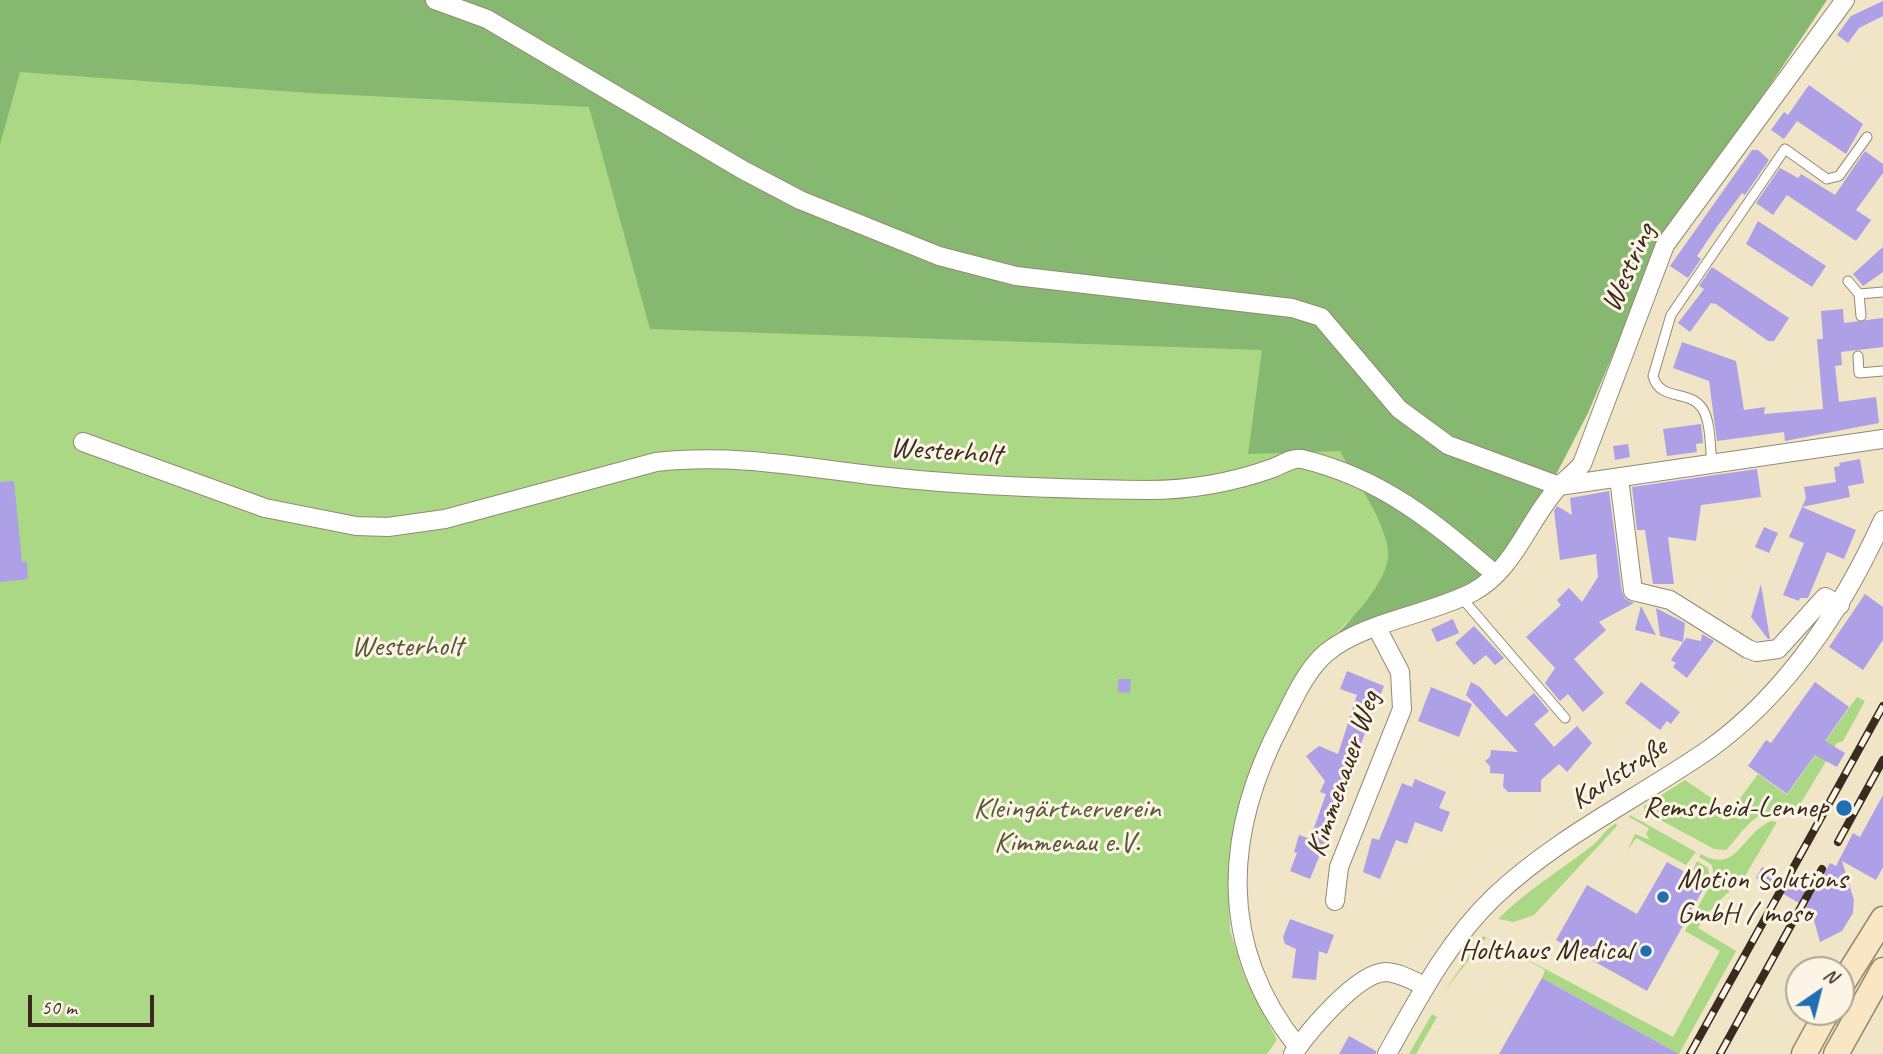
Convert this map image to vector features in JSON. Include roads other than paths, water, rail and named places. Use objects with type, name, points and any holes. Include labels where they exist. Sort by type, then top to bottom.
[{"type":"street","points":[[435,0],[487,19],[743,170],[800,200],[939,257],[1016,276],[1292,308],[1321,317],[1399,409],[1423,428],[1448,444],[1559,486],[1883,439]]},
{"type":"street","name":"Westring","points":[[1495,574],[1559,486],[1582,464],[1665,245],[1845,0]]},
{"type":"street","name":"Westerholt","points":[[83,442],[265,508],[356,526],[388,527],[445,519],[625,470],[679,459],[731,457],[876,475],[1006,485],[1150,490],[1226,481],[1299,458],[1357,475],[1377,485],[1442,529],[1495,574]]},
{"type":"street","points":[[1619,478],[1633,591],[1670,600],[1734,642],[1756,652],[1778,649],[1825,597],[1840,605]]},
{"type":"street","name":"Karlstraße","points":[[1387,1054],[1425,986],[1463,931],[1507,885],[1579,832],[1711,748],[1781,681],[1840,605],[1883,520]]},
{"type":"street","name":"Kimmenauer Weg","points":[[1296,1051],[1258,985],[1242,940],[1236,905],[1251,796],[1265,757],[1290,705],[1314,666],[1334,648],[1377,628],[1461,597],[1476,590],[1495,574]]},
{"type":"street","name":"Kimmenauer Weg","points":[[1335,901],[1339,867],[1402,709],[1400,672],[1377,628]]},
{"type":"street","points":[[1855,964],[1883,919]]},
{"type":"street","points":[[1836,1054],[1883,970]]},
{"type":"street","points":[[1296,1051],[1330,1010],[1356,986],[1376,974],[1393,973],[1425,986]]},
{"type":"street","points":[[1804,1054],[1819,1026]]},
{"type":"lane","points":[[1712,464],[1704,411],[1697,402],[1664,392],[1656,386],[1653,376],[1671,315],[1785,149],[1828,179],[1839,176],[1867,137]]},
{"type":"lane","points":[[1848,281],[1859,294],[1861,316]]},
{"type":"lane","points":[[1859,294],[1883,292]]},
{"type":"lane","points":[[1858,356],[1859,373],[1883,371]]},
{"type":"lane","points":[[1461,597],[1565,718]]},
{"type":"railway","points":[[1690,1054],[1883,706]]},
{"type":"railway","points":[[1838,842],[1883,760]]},
{"type":"railway","points":[[1720,1054],[1822,869]]},
{"type":"place","name":"Remscheid-Lennep","points":[[1844,808]]},
{"type":"place","name":"Motion Solutions GmbH / moso","points":[[1663,897]]},
{"type":"place","name":"Holthaus Medical","points":[[1646,951]]},
{"type":"park label","name":"Kleingärtnerverein Kimmenau e.V.","points":[[1067,826]]}]
